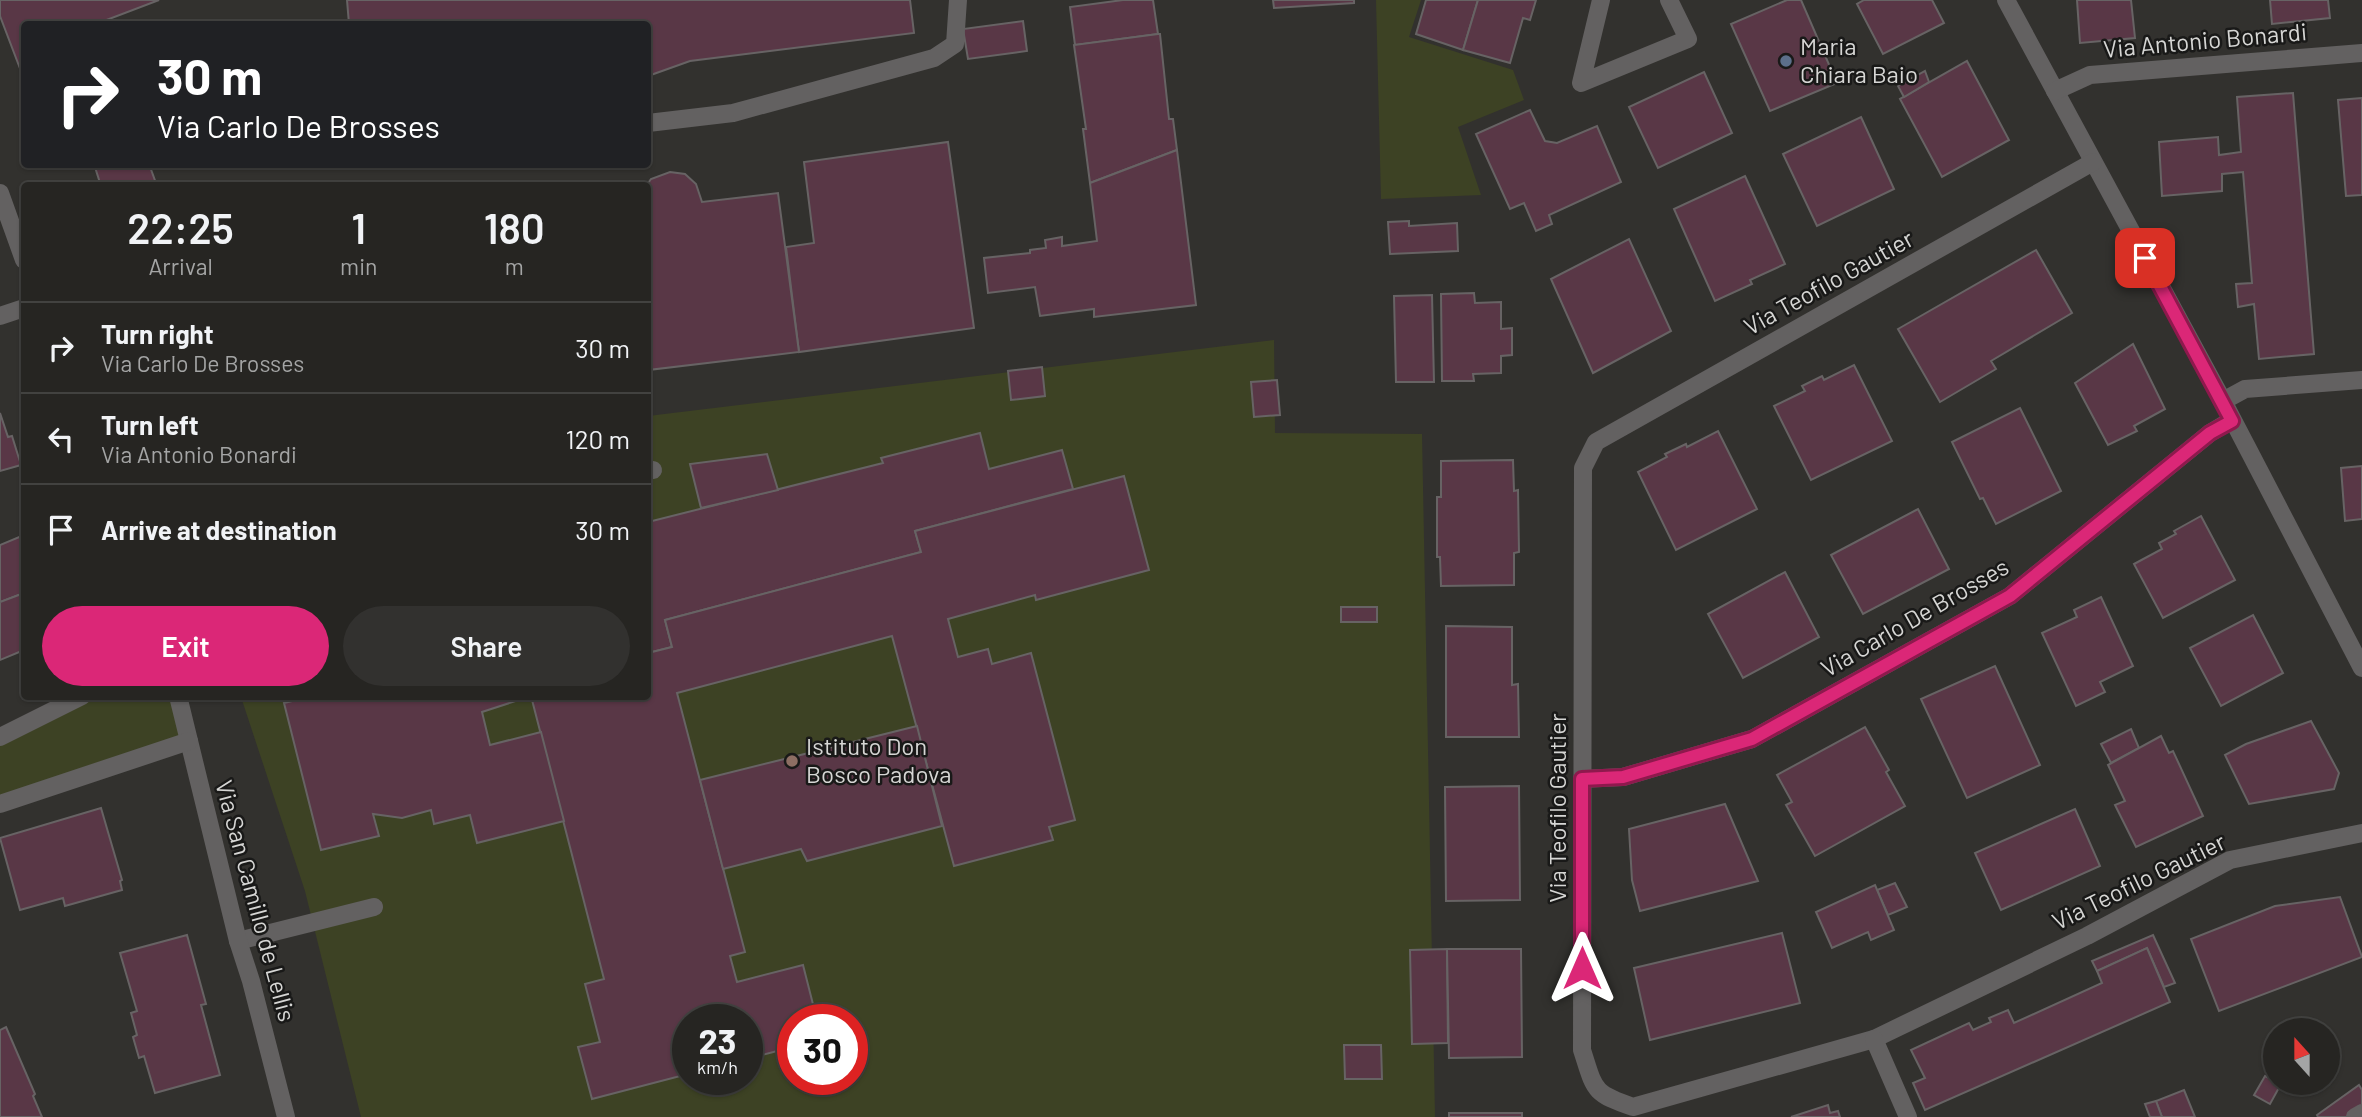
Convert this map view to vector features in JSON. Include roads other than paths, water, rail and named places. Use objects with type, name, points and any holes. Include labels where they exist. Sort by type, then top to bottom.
[{"type":"street","points":[[651,123],[733,113],[934,58],[955,44],[958,0]]},
{"type":"street","points":[[1601,0],[1581,83],[1688,39],[1669,0]]},
{"type":"street","points":[[2006,0],[2223,401],[2362,668]]},
{"type":"street","name":"Via Antonio Bonardi","points":[[2055,91],[2090,75],[2362,52]]},
{"type":"street","name":"Via Teofilo Gautier","points":[[2093,162],[1595,442],[1583,468],[1582,779],[1582,1050],[1593,1082],[1607,1098],[1633,1107],[1874,1039],[2087,936],[2230,860],[2362,833]]},
{"type":"street","points":[[0,193],[21,252]]},
{"type":"street","points":[[0,316],[21,309]]},
{"type":"street","points":[[2223,401],[2245,389],[2362,380]]},
{"type":"street","name":"Via Carlo De Brosses","points":[[1582,779],[1623,777],[1752,739],[2010,596],[2210,433],[2232,421]]},
{"type":"street","points":[[0,737],[74,700]]},
{"type":"street","name":"Via San Camillo de Lellis","points":[[179,700],[238,941],[286,1117]]},
{"type":"street","points":[[0,804],[189,741]]},
{"type":"street","points":[[238,941],[374,907]]},
{"type":"street","points":[[1874,1039],[1908,1117]]},
{"type":"street","points":[[2355,1117],[2362,1113]]},
{"type":"place","name":"Maria Chiara Baio","points":[[1786,61]]},
{"type":"place","name":"Istituto Don Bosco Padova","points":[[792,761]]}]
